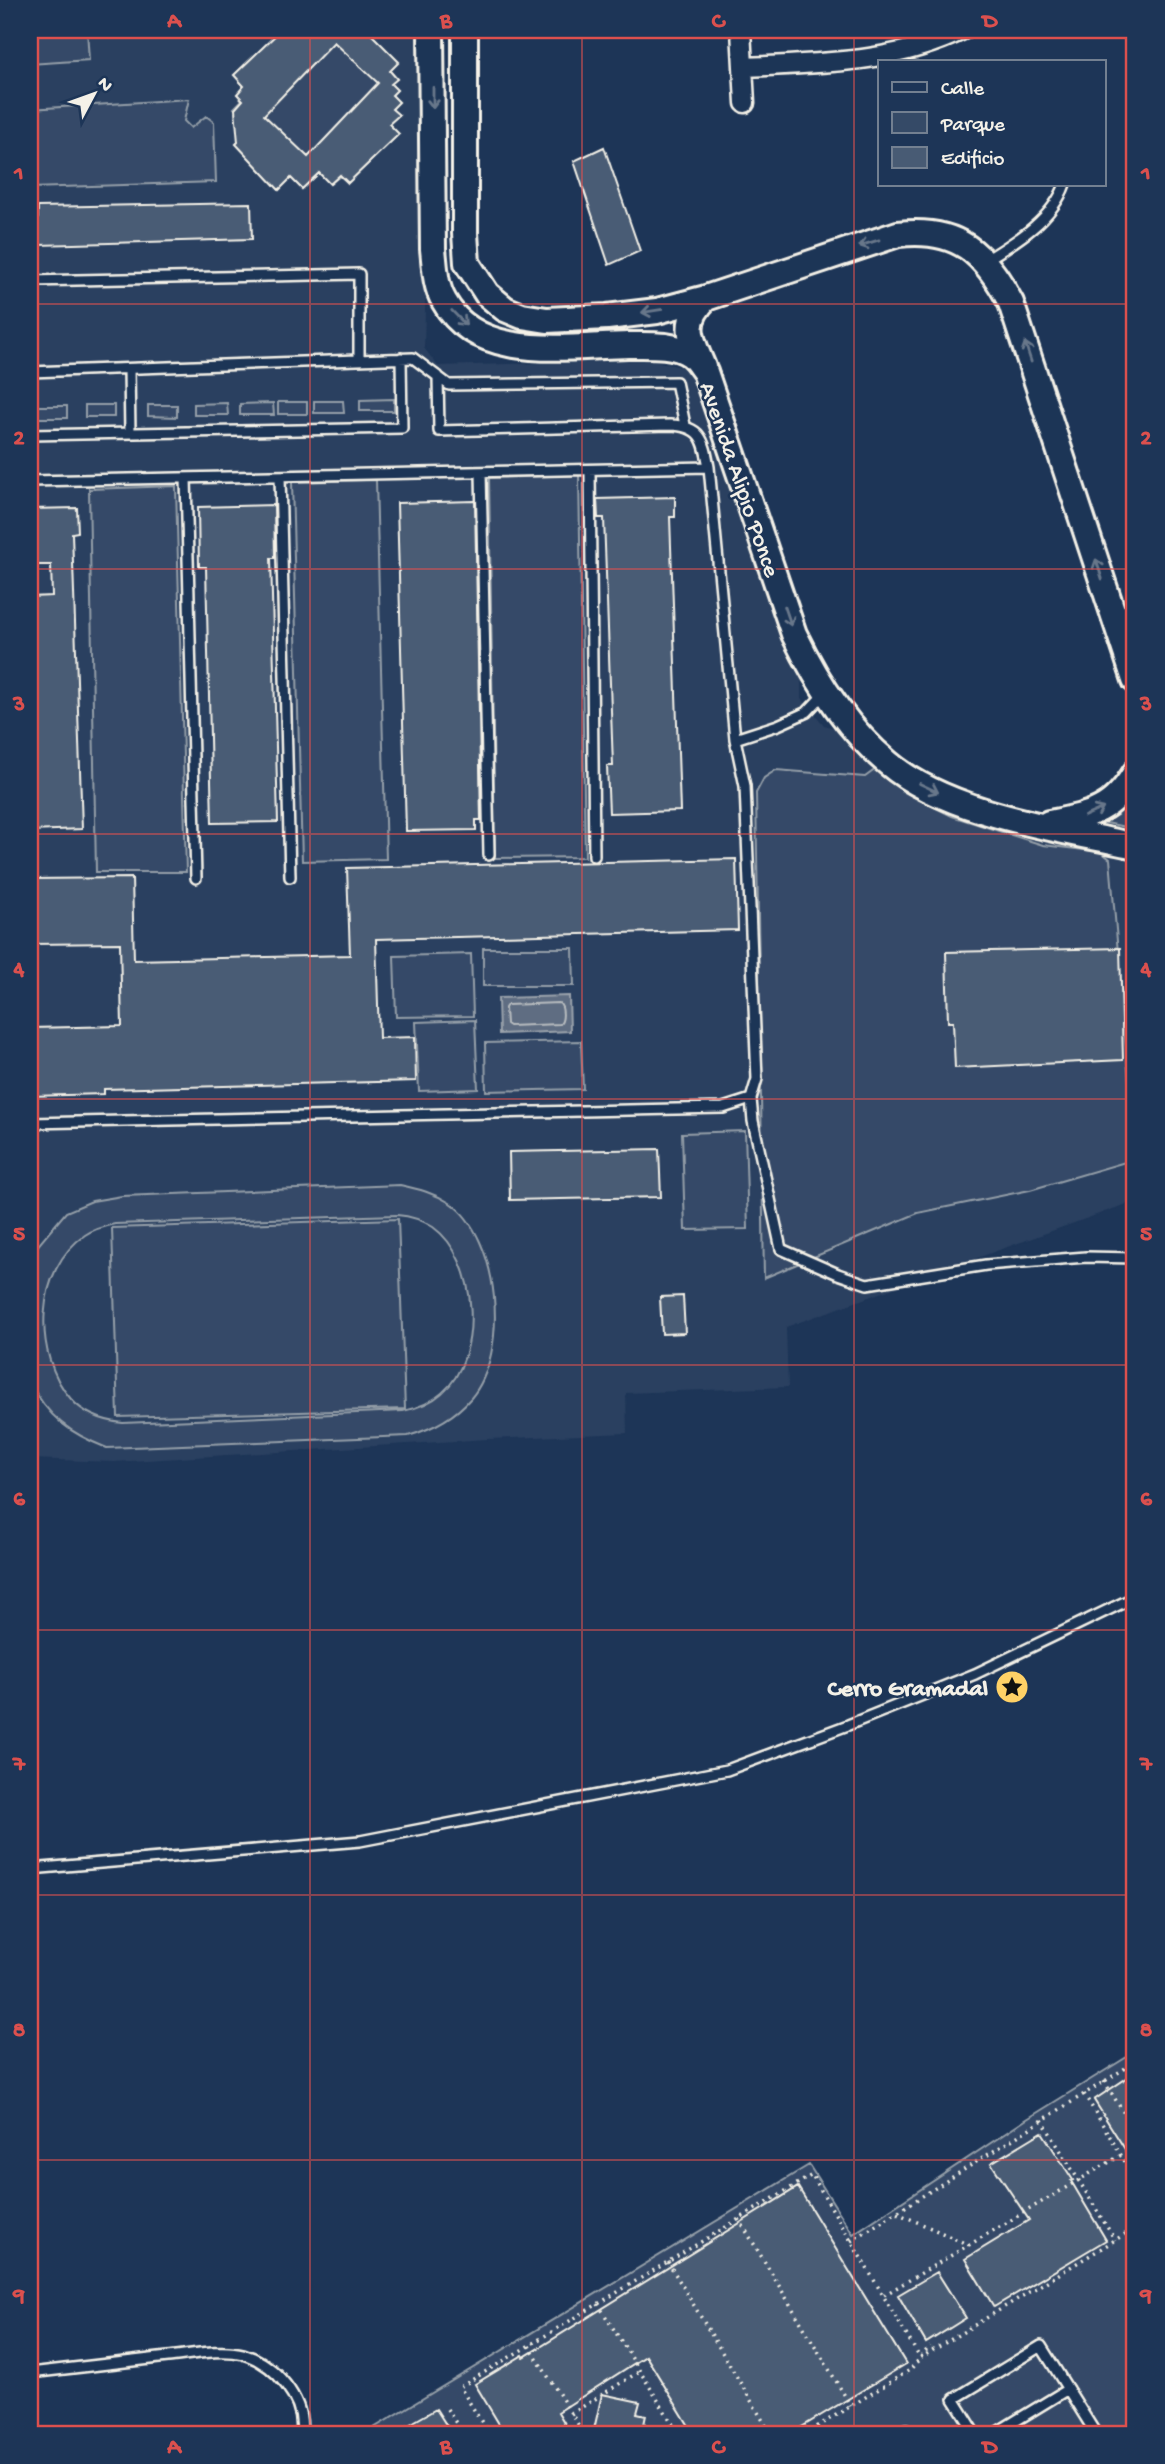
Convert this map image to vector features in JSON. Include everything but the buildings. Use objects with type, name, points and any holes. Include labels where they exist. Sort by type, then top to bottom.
[{"type":"main road","name":"Avenida Alipio Ponce","points":[[431,30],[433,249],[436,280],[444,302],[465,325],[485,338],[525,347],[649,345],[676,349],[692,355],[705,372],[794,634],[813,673],[861,737],[889,764],[925,786],[961,802],[1038,825],[1135,846]]},
{"type":"main road","points":[[466,30],[467,262],[487,294],[505,309],[522,316],[547,320],[657,311],[706,298],[898,234],[920,231],[962,243],[985,261],[996,274],[1012,303],[1124,611],[1135,680]]},
{"type":"main road","points":[[705,372],[690,335],[690,321],[695,309],[706,298]]},
{"type":"main road","points":[[1038,825],[1089,816],[1108,805],[1126,788],[1135,773]]},
{"type":"street","points":[[741,30],[746,103]]},
{"type":"street","points":[[744,67],[882,57],[963,30]]},
{"type":"lane","points":[[985,261],[1039,223],[1061,196],[1064,186]]},
{"type":"lane","points":[[30,281],[359,274],[359,360]]},
{"type":"lane","points":[[30,436],[402,428],[401,358]]},
{"type":"lane","points":[[30,372],[413,358],[449,385],[676,382],[685,425]]},
{"type":"lane","points":[[129,369],[130,433]]},
{"type":"lane","points":[[438,376],[439,431],[685,425],[698,432],[704,442],[709,467],[735,739],[745,786],[757,1079],[751,1099],[753,1121],[781,1249],[867,1284],[986,1265],[1086,1257],[1135,1258]]},
{"type":"lane","points":[[30,481],[709,467]]},
{"type":"lane","points":[[590,470],[594,856]]},
{"type":"lane","points":[[481,472],[489,855]]},
{"type":"lane","points":[[280,476],[290,877]]},
{"type":"lane","points":[[186,478],[195,878]]},
{"type":"lane","points":[[735,739],[807,712],[826,692]]},
{"type":"lane","points":[[30,1123],[723,1108],[751,1099]]},
{"type":"lane","points":[[30,1869],[360,1841],[727,1770],[975,1674],[1135,1597]]},
{"type":"lane","points":[[976,2434],[954,2399],[1041,2346],[1096,2434]]},
{"type":"lane","points":[[30,2373],[207,2353],[241,2353],[267,2365],[286,2385],[300,2410],[301,2434]]},
{"type":"lane","points":[[993,2434],[1068,2389]]},
{"type":"lane","points":[[898,2434],[906,2429],[909,2434]]},
{"type":"path","points":[[851,2241],[1135,2062]]},
{"type":"path","points":[[1126,2068],[1135,2083]]},
{"type":"path","points":[[1104,2081],[1135,2131]]},
{"type":"path","points":[[1084,2094],[1135,2178]]},
{"type":"path","points":[[1042,2120],[1115,2240]]},
{"type":"path","points":[[883,2295],[1135,2147]]},
{"type":"path","points":[[489,2434],[460,2387],[812,2175],[920,2358]]},
{"type":"path","points":[[896,2213],[969,2245]]},
{"type":"path","points":[[738,2220],[851,2406]]},
{"type":"path","points":[[920,2358],[1135,2228]]},
{"type":"path","points":[[668,2262],[771,2434]]},
{"type":"path","points":[[598,2304],[679,2434]]},
{"type":"path","points":[[529,2346],[584,2434]]},
{"type":"path","points":[[805,2434],[910,2370],[930,2347]]},
{"type":"path","points":[[571,2414],[640,2371]]},
{"type":"path","points":[[447,2409],[463,2434]]},
{"type":"path","points":[[659,2434],[673,2425]]},
{"type":"shaded area","points":[[30,30],[420,32],[426,273],[424,348],[438,366],[651,360],[694,370],[801,673],[801,698],[824,725],[845,731],[900,783],[1135,853],[1135,1201],[786,1327],[788,1387],[626,1393],[627,1433],[114,1462],[30,1459]]},
{"type":"green space","points":[[30,30],[87,30],[89,60],[30,64]]},
{"type":"green space","points":[[281,30],[291,30],[294,33],[298,30],[367,30],[399,62],[390,71],[397,79],[391,84],[397,90],[392,95],[399,102],[392,109],[399,115],[389,124],[399,134],[348,183],[340,176],[330,184],[319,173],[302,189],[291,178],[279,190],[236,144],[248,131],[236,124],[235,113],[238,112],[234,108],[242,100],[237,94],[244,86],[234,75]]},
{"type":"green space","points":[[189,99],[184,121],[191,128],[206,116],[214,122],[216,182],[30,188],[30,109]]},
{"type":"green space","points":[[394,399],[394,411],[360,411],[360,400]]},
{"type":"green space","points":[[314,401],[343,401],[344,413],[314,413]]},
{"type":"green space","points":[[278,402],[307,402],[307,414],[278,414]]},
{"type":"green space","points":[[227,403],[228,415],[194,415],[194,404]]},
{"type":"green space","points":[[273,403],[274,415],[240,415],[240,404]]},
{"type":"green space","points":[[85,405],[114,405],[114,417],[85,417]]},
{"type":"green space","points":[[148,405],[177,405],[177,417],[148,416]]},
{"type":"green space","points":[[38,406],[67,406],[67,418],[38,418]]},
{"type":"green space","points":[[579,475],[585,857],[495,858],[489,478]]},
{"type":"green space","points":[[376,480],[386,859],[302,861],[292,482]]},
{"type":"green space","points":[[176,486],[186,872],[96,872],[89,489]]},
{"type":"green space","points":[[876,769],[904,792],[952,816],[1043,845],[1101,852],[1110,859],[1135,1152],[1129,1161],[1030,1190],[918,1213],[764,1278],[756,793],[764,778],[776,770],[865,777]]},
{"type":"green space","points":[[1135,797],[1135,829],[1106,823],[1106,818],[1124,809]]},
{"type":"green space","points":[[483,948],[573,948],[574,986],[483,986]]},
{"type":"green space","points":[[471,954],[473,1016],[396,1017],[394,956]]},
{"type":"green space","points":[[475,1020],[478,1089],[419,1091],[416,1022]]},
{"type":"green space","points":[[581,1041],[583,1089],[486,1091],[485,1043]]},
{"type":"green space","points":[[745,1131],[748,1229],[685,1230],[682,1133]]},
{"type":"green space","points":[[400,1185],[450,1203],[467,1219],[480,1241],[489,1268],[495,1325],[491,1353],[483,1378],[471,1398],[450,1417],[408,1436],[107,1448],[82,1437],[52,1415],[30,1382],[30,1255],[66,1212],[92,1201],[122,1196]],"holes":[[[397,1215],[429,1224],[448,1242],[459,1261],[471,1308],[470,1333],[465,1356],[456,1377],[442,1393],[419,1407],[403,1411],[123,1423],[88,1413],[71,1399],[58,1381],[45,1337],[48,1290],[56,1269],[68,1250],[92,1231],[115,1224]]]},
{"type":"green space","points":[[398,1219],[405,1409],[118,1417],[112,1228]]},
{"type":"green space","points":[[1135,2052],[1135,2434],[364,2434],[809,2165],[853,2234],[1027,2119]]},
{"type":"water","points":[[569,996],[570,1031],[499,1034],[498,998]]},
{"type":"place","name":"Cerro Gramadal","points":[[1012,1687]]}]
